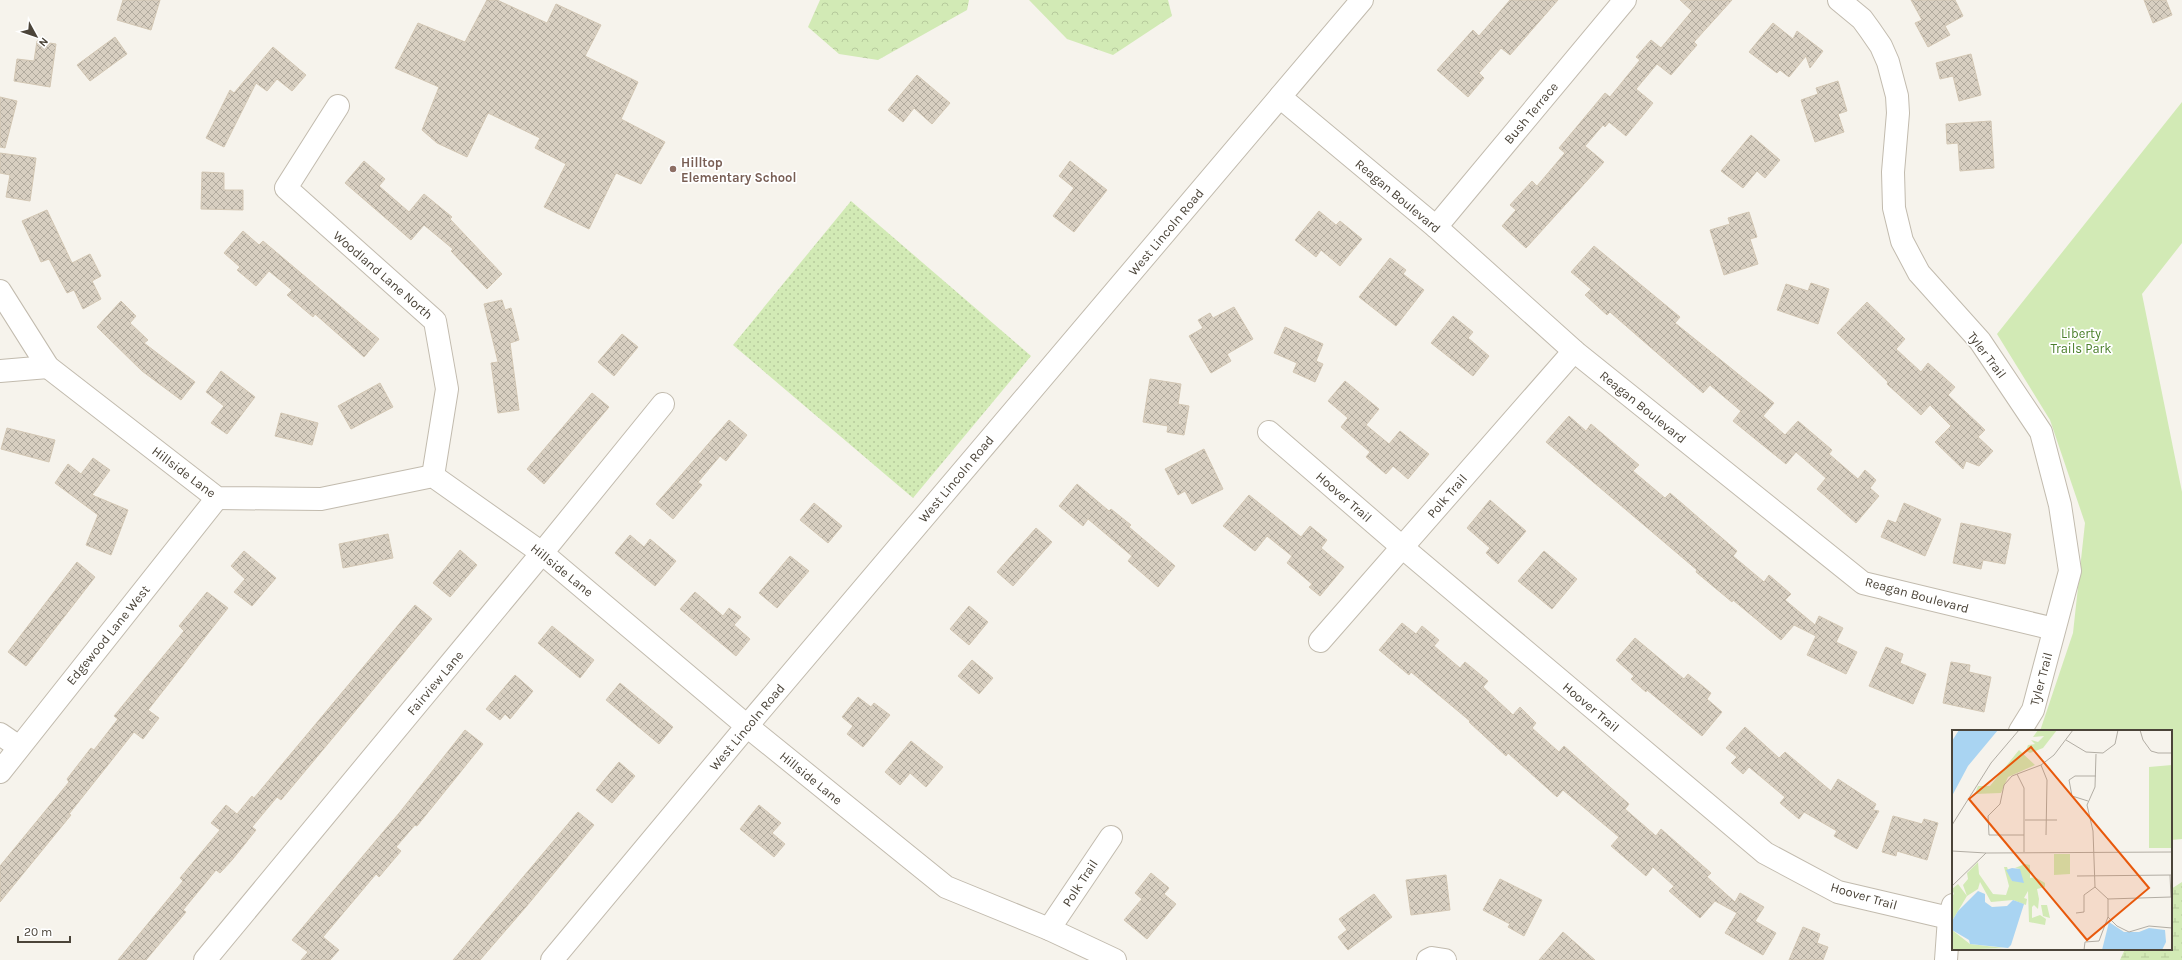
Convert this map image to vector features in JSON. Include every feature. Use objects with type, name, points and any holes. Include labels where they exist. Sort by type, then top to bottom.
[{"type":"street","name":"West Lincoln Road","points":[[552,960],[747,726],[1362,0]]},
{"type":"street","name":"Bush Terrace","points":[[1436,227],[1625,0]]},
{"type":"street","name":"Tyler Trail","points":[[1839,0],[1862,19],[1888,62],[1897,96],[1898,113],[1893,172],[1894,208],[1897,225],[1908,255],[1932,290],[1980,341],[2041,432],[2060,505],[2070,571],[2032,710],[2021,730]]},
{"type":"street","name":"Reagan Boulevard","points":[[1280,97],[1436,227],[1574,351],[1863,583],[2054,629]]},
{"type":"street","name":"Woodland Lane North","points":[[338,106],[286,188],[435,321],[447,389],[433,476]]},
{"type":"street","name":"Hillside Lane","points":[[0,291],[48,367],[217,498],[322,500],[433,476],[542,553],[747,726],[946,887],[1049,929],[1115,960]]},
{"type":"street","name":"Polk Trail","points":[[1320,642],[1574,351]]},
{"type":"street","points":[[0,371],[48,367]]},
{"type":"street","name":"Fairview Lane","points":[[205,960],[542,553],[663,404]]},
{"type":"street","name":"Hoover Trail","points":[[1270,432],[1402,547],[1765,853],[1838,892],[1951,911]]},
{"type":"street","name":"Edgewood Lane West","points":[[0,772],[217,498]]},
{"type":"street","points":[[0,734],[19,747]]},
{"type":"street","name":"Polk Trail","points":[[1049,929],[1111,836]]},
{"type":"street","points":[[1946,960],[1951,911]]},
{"type":"street","points":[[1428,960],[1432,958],[1445,960]]},
{"type":"green space","points":[[820,0],[969,0],[967,10],[878,60],[839,54],[808,27]]},
{"type":"green space","points":[[1029,0],[1168,0],[1172,16],[1113,55],[1067,39]]},
{"type":"green space","name":"Liberty Trails Park","points":[[2182,102],[2182,243],[2142,294],[2182,492],[2182,839],[2172,840],[2172,730],[2040,730],[2073,633],[2085,523],[2050,420],[1997,334]]},
{"type":"green space","points":[[851,201],[1031,356],[913,498],[733,345]]},
{"type":"green space","points":[[2182,882],[2182,960],[2120,960],[2125,950],[2172,950],[2172,888]]},
{"type":"building","points":[[123,0],[160,0],[151,30],[117,20]]},
{"type":"building","points":[[487,0],[497,0],[547,23],[556,4],[601,25],[585,56],[638,82],[621,119],[665,142],[641,184],[616,173],[589,229],[544,207],[566,164],[535,148],[540,138],[488,113],[467,157],[437,143],[422,130],[439,87],[395,68],[418,23],[465,42]]},
{"type":"building","points":[[1510,0],[1558,0],[1510,55],[1501,48],[1479,73],[1484,78],[1468,97],[1437,70],[1473,30],[1479,36]]},
{"type":"building","points":[[1680,0],[1732,0],[1694,42],[1697,45],[1671,75],[1657,64],[1636,89],[1653,103],[1626,136],[1609,122],[1605,127],[1603,125],[1585,146],[1604,162],[1526,248],[1502,226],[1516,210],[1510,205],[1532,181],[1537,186],[1565,153],[1559,148],[1605,93],[1610,97],[1640,60],[1636,57],[1651,40],[1661,48],[1692,11]]},
{"type":"building","points":[[1911,0],[1955,0],[1963,16],[1945,26],[1950,35],[1928,47],[1915,23],[1922,20]]},
{"type":"building","points":[[2144,0],[2166,0],[2172,15],[2153,23]]},
{"type":"building","points":[[1773,23],[1793,39],[1797,31],[1823,51],[1810,68],[1806,56],[1789,77],[1780,70],[1777,73],[1749,52]]},
{"type":"building","points":[[115,37],[127,54],[90,81],[77,65]]},
{"type":"building","points":[[37,41],[56,44],[50,87],[14,81],[17,59],[34,61]]},
{"type":"building","points":[[273,47],[306,75],[292,91],[277,79],[267,91],[256,83],[224,147],[206,138],[230,90],[234,93]]},
{"type":"building","points":[[1971,54],[1981,95],[1959,101],[1953,76],[1940,79],[1936,63]]},
{"type":"building","points":[[917,75],[950,103],[932,124],[914,108],[903,122],[888,110]]},
{"type":"building","points":[[1838,81],[1847,111],[1838,114],[1844,132],[1815,142],[1801,100],[1818,94],[1816,88]]},
{"type":"building","points":[[0,97],[17,101],[5,148],[0,147]]},
{"type":"building","points":[[1991,121],[1994,168],[1960,171],[1958,143],[1947,144],[1946,124]]},
{"type":"building","points":[[1751,135],[1780,160],[1765,178],[1757,171],[1743,188],[1721,171]]},
{"type":"building","points":[[0,153],[36,158],[30,201],[6,197],[10,175],[0,173]]},
{"type":"building","points":[[364,161],[385,179],[379,186],[409,212],[424,194],[452,217],[450,219],[502,274],[487,289],[451,251],[453,249],[424,225],[411,240],[345,183]]},
{"type":"building","points":[[1070,161],[1107,190],[1074,232],[1053,216],[1074,188],[1059,176]]},
{"type":"building","points":[[202,172],[224,173],[224,190],[243,190],[243,210],[201,209]]},
{"type":"building","points":[[47,210],[72,263],[90,254],[101,276],[92,281],[101,299],[83,309],[74,290],[67,293],[49,259],[41,262],[22,221]]},
{"type":"building","points":[[1319,211],[1336,225],[1340,221],[1362,239],[1340,266],[1321,250],[1316,257],[1295,240]]},
{"type":"building","points":[[1749,212],[1757,237],[1750,239],[1758,264],[1724,275],[1710,230],[1730,224],[1728,218]]},
{"type":"building","points":[[243,231],[259,245],[263,241],[379,339],[364,357],[315,314],[313,317],[287,295],[292,290],[269,271],[256,286],[237,270],[240,267],[224,253]]},
{"type":"building","points":[[1594,246],[1680,317],[1675,323],[1774,403],[1763,416],[1785,435],[1798,421],[1832,450],[1829,454],[1858,479],[1865,470],[1876,480],[1870,488],[1879,496],[1856,523],[1817,489],[1826,478],[1796,452],[1786,464],[1733,421],[1741,411],[1710,385],[1703,393],[1610,312],[1607,315],[1585,295],[1591,289],[1571,272]]},
{"type":"building","points":[[1390,258],[1406,270],[1403,274],[1424,290],[1396,326],[1359,297]]},
{"type":"building","points":[[1811,283],[1829,289],[1818,324],[1777,310],[1786,284],[1808,291]]},
{"type":"building","points":[[502,300],[505,310],[511,308],[519,340],[510,343],[519,410],[498,413],[491,363],[498,362],[484,304]]},
{"type":"building","points":[[121,301],[136,316],[130,323],[148,340],[144,343],[195,382],[181,400],[142,371],[97,327]]},
{"type":"building","points":[[1867,302],[1905,339],[1896,349],[1921,372],[1928,363],[1955,387],[1948,395],[1985,430],[1978,437],[1993,451],[1979,466],[1966,461],[1963,469],[1935,442],[1951,426],[1930,405],[1921,415],[1887,384],[1888,382],[1837,333]]},
{"type":"building","points":[[1234,307],[1253,339],[1227,354],[1231,361],[1211,373],[1189,336],[1203,328],[1198,320],[1210,313],[1213,318]]},
{"type":"building","points":[[1453,316],[1473,332],[1468,338],[1489,356],[1473,376],[1431,343]]},
{"type":"building","points":[[1285,327],[1323,344],[1316,361],[1323,364],[1315,382],[1293,372],[1297,363],[1274,353]]},
{"type":"building","points":[[622,334],[638,347],[614,376],[598,362]]},
{"type":"building","points":[[221,371],[255,397],[227,434],[211,423],[224,406],[206,392]]},
{"type":"building","points":[[1150,379],[1181,384],[1178,404],[1189,406],[1184,435],[1167,432],[1168,426],[1143,422]]},
{"type":"building","points":[[1345,381],[1379,409],[1366,425],[1389,444],[1400,431],[1429,454],[1408,479],[1393,466],[1386,474],[1366,457],[1370,452],[1341,427],[1348,418],[1328,401]]},
{"type":"building","points":[[380,383],[393,407],[351,429],[338,406]]},
{"type":"building","points":[[592,393],[609,407],[544,484],[527,469]]},
{"type":"building","points":[[281,413],[318,423],[312,445],[275,436]]},
{"type":"building","points":[[1569,416],[1586,431],[1591,424],[1639,465],[1633,471],[1665,498],[1670,493],[1737,551],[1733,556],[1764,582],[1769,575],[1791,594],[1785,600],[1815,625],[1819,616],[1843,628],[1836,642],[1857,652],[1846,674],[1807,655],[1816,636],[1794,625],[1781,640],[1733,600],[1732,602],[1696,572],[1697,570],[1546,442]]},
{"type":"building","points":[[729,420],[747,435],[726,461],[720,456],[698,482],[702,485],[673,519],[656,504]]},
{"type":"building","points":[[7,428],[55,440],[49,462],[1,449]]},
{"type":"building","points":[[1204,449],[1223,489],[1192,504],[1185,491],[1178,495],[1165,469]]},
{"type":"building","points":[[93,458],[110,470],[92,495],[128,510],[111,555],[86,545],[98,515],[55,483],[68,464],[81,474]]},
{"type":"building","points":[[1077,484],[1109,511],[1111,509],[1131,525],[1129,527],[1175,566],[1158,587],[1128,561],[1132,556],[1088,519],[1083,526],[1059,506]]},
{"type":"building","points":[[1249,495],[1301,537],[1310,526],[1327,540],[1321,548],[1344,567],[1320,596],[1309,587],[1312,584],[1287,563],[1292,556],[1267,536],[1255,551],[1223,526]]},
{"type":"building","points":[[1490,500],[1526,531],[1498,564],[1486,553],[1490,548],[1467,528]]},
{"type":"building","points":[[814,503],[842,526],[828,543],[800,520]]},
{"type":"building","points":[[1904,503],[1941,519],[1925,556],[1881,537],[1888,520],[1896,523]]},
{"type":"building","points":[[1961,523],[2011,534],[2005,564],[1983,560],[1981,569],[1953,563]]},
{"type":"building","points":[[1036,528],[1052,542],[1013,586],[997,572]]},
{"type":"building","points":[[388,534],[393,558],[343,568],[339,544]]},
{"type":"building","points":[[630,535],[644,547],[650,539],[676,561],[655,586],[615,553]]},
{"type":"building","points":[[460,550],[477,565],[450,597],[433,583]]},
{"type":"building","points":[[244,551],[276,578],[252,606],[234,592],[245,579],[231,566]]},
{"type":"building","points":[[1544,551],[1577,579],[1552,609],[1518,581]]},
{"type":"building","points":[[790,556],[809,571],[777,608],[759,593]]},
{"type":"building","points":[[77,562],[95,577],[26,666],[8,652]]},
{"type":"building","points":[[207,592],[228,608],[148,710],[159,718],[143,739],[134,732],[69,814],[71,815],[0,902],[0,866],[69,782],[67,779],[91,748],[94,750],[118,719],[114,716],[184,631],[179,626]]},
{"type":"building","points":[[695,592],[723,616],[729,608],[741,617],[734,625],[750,639],[736,656],[680,609]]},
{"type":"building","points":[[415,605],[432,619],[281,800],[277,797],[252,827],[256,830],[232,860],[220,873],[216,870],[183,910],[186,912],[146,960],[118,960],[183,881],[180,878],[220,830],[211,823],[226,805],[237,814],[252,796],[254,798]]},
{"type":"building","points":[[969,606],[988,622],[969,645],[950,629]]},
{"type":"building","points":[[1402,623],[1416,634],[1422,626],[1439,640],[1434,646],[1460,668],[1465,662],[1488,681],[1483,687],[1513,715],[1520,707],[1536,723],[1532,728],[1559,752],[1564,746],[1629,804],[1625,809],[1656,836],[1661,829],[1711,873],[1707,877],[1735,902],[1740,893],[1764,907],[1755,921],[1776,933],[1763,955],[1725,933],[1737,913],[1715,901],[1700,918],[1669,891],[1674,886],[1653,867],[1646,876],[1611,846],[1619,837],[1563,790],[1557,797],[1508,753],[1506,756],[1469,722],[1470,721],[1411,672],[1409,675],[1379,650]]},
{"type":"building","points":[[552,626],[594,660],[580,678],[538,643]]},
{"type":"building","points":[[1635,638],[1684,679],[1688,674],[1711,693],[1707,699],[1722,712],[1702,736],[1647,690],[1646,692],[1631,679],[1634,676],[1616,660]]},
{"type":"building","points":[[1886,647],[1903,654],[1900,663],[1926,674],[1913,704],[1869,686]]},
{"type":"building","points":[[972,660],[993,678],[979,694],[958,676]]},
{"type":"building","points":[[1951,662],[1970,665],[1969,672],[1991,677],[1984,712],[1943,703]]},
{"type":"building","points":[[515,675],[533,691],[510,719],[505,714],[500,720],[486,709]]},
{"type":"building","points":[[620,683],[673,727],[659,744],[606,700]]},
{"type":"building","points":[[858,697],[871,707],[874,703],[890,715],[863,747],[847,734],[853,726],[842,717]]},
{"type":"building","points":[[1745,727],[1779,758],[1785,752],[1831,791],[1838,779],[1876,804],[1873,810],[1879,811],[1857,849],[1834,836],[1837,831],[1804,812],[1799,819],[1780,803],[1785,797],[1749,767],[1743,774],[1731,763],[1737,757],[1726,748]]},
{"type":"building","points":[[465,730],[483,744],[417,826],[415,825],[396,847],[401,851],[379,877],[376,874],[323,937],[339,950],[330,960],[301,960],[308,952],[292,940],[400,812]]},
{"type":"building","points":[[911,741],[943,767],[926,787],[910,773],[900,785],[885,772]]},
{"type":"building","points":[[619,762],[635,776],[612,803],[596,790]]},
{"type":"building","points":[[759,805],[781,823],[772,833],[785,844],[774,857],[740,829]]},
{"type":"building","points":[[578,812],[594,825],[525,908],[480,960],[453,960]]},
{"type":"building","points":[[1893,816],[1922,824],[1924,819],[1938,823],[1927,860],[1897,851],[1896,856],[1882,852]]},
{"type":"building","points":[[1151,873],[1169,888],[1164,894],[1176,904],[1147,939],[1124,920],[1142,899],[1135,893]]},
{"type":"building","points":[[1446,875],[1450,910],[1411,915],[1406,880]]},
{"type":"building","points":[[1500,879],[1542,900],[1524,936],[1508,927],[1510,924],[1483,910]]},
{"type":"building","points":[[1374,894],[1392,917],[1348,950],[1338,937],[1347,930],[1339,919]]},
{"type":"building","points":[[1803,927],[1820,934],[1817,943],[1828,947],[1823,960],[1789,960]]},
{"type":"building","points":[[1563,932],[1595,960],[1539,960]]},
{"type":"place","name":"Hilltop Elementary School","points":[[673,169]]}]
